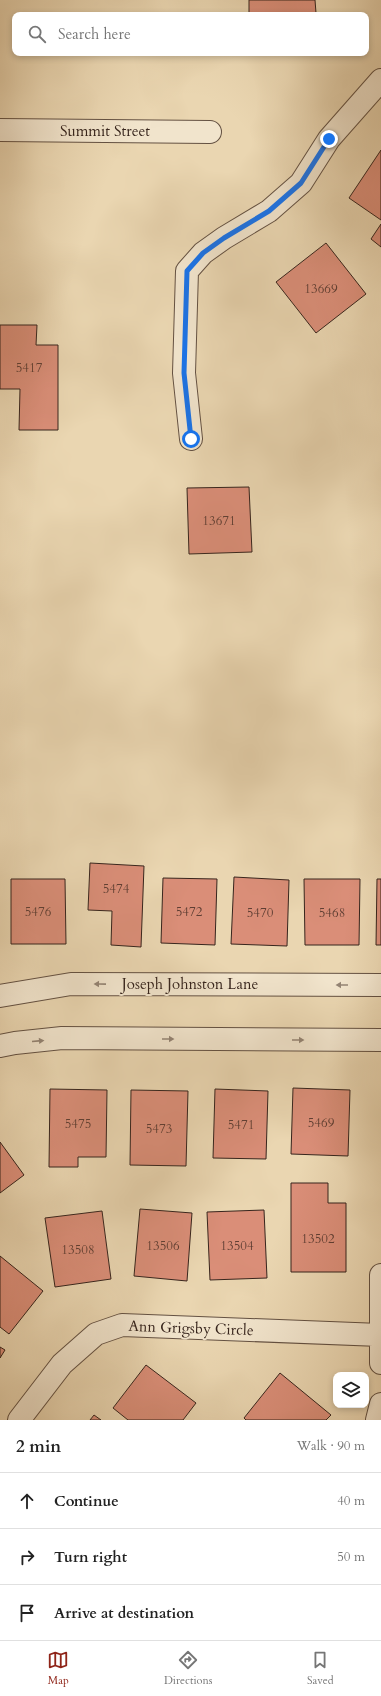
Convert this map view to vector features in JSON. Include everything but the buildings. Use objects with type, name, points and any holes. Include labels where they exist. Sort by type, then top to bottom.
[{"type":"street","points":[[191,439],[184,373],[187,271],[203,253],[224,238],[269,211],[301,183],[329,139],[381,80]]},
{"type":"street","name":"Summit Street","points":[[0,130],[210,132]]},
{"type":"street","name":"Joseph Johnston Lane","points":[[0,996],[71,984],[381,985]]},
{"type":"street","points":[[0,1046],[62,1038],[381,1040]]},
{"type":"street","points":[[381,1275],[381,1363]]},
{"type":"street","name":"Ann Grigsby Circle","points":[[19,1420],[62,1364],[96,1334],[122,1325],[380,1335]]},
{"type":"street","points":[[377,1420],[381,1404]]},
{"type":"route","points":[[191,439],[184,373],[187,271],[203,253],[224,238],[269,211],[301,183],[329,139]]}]
